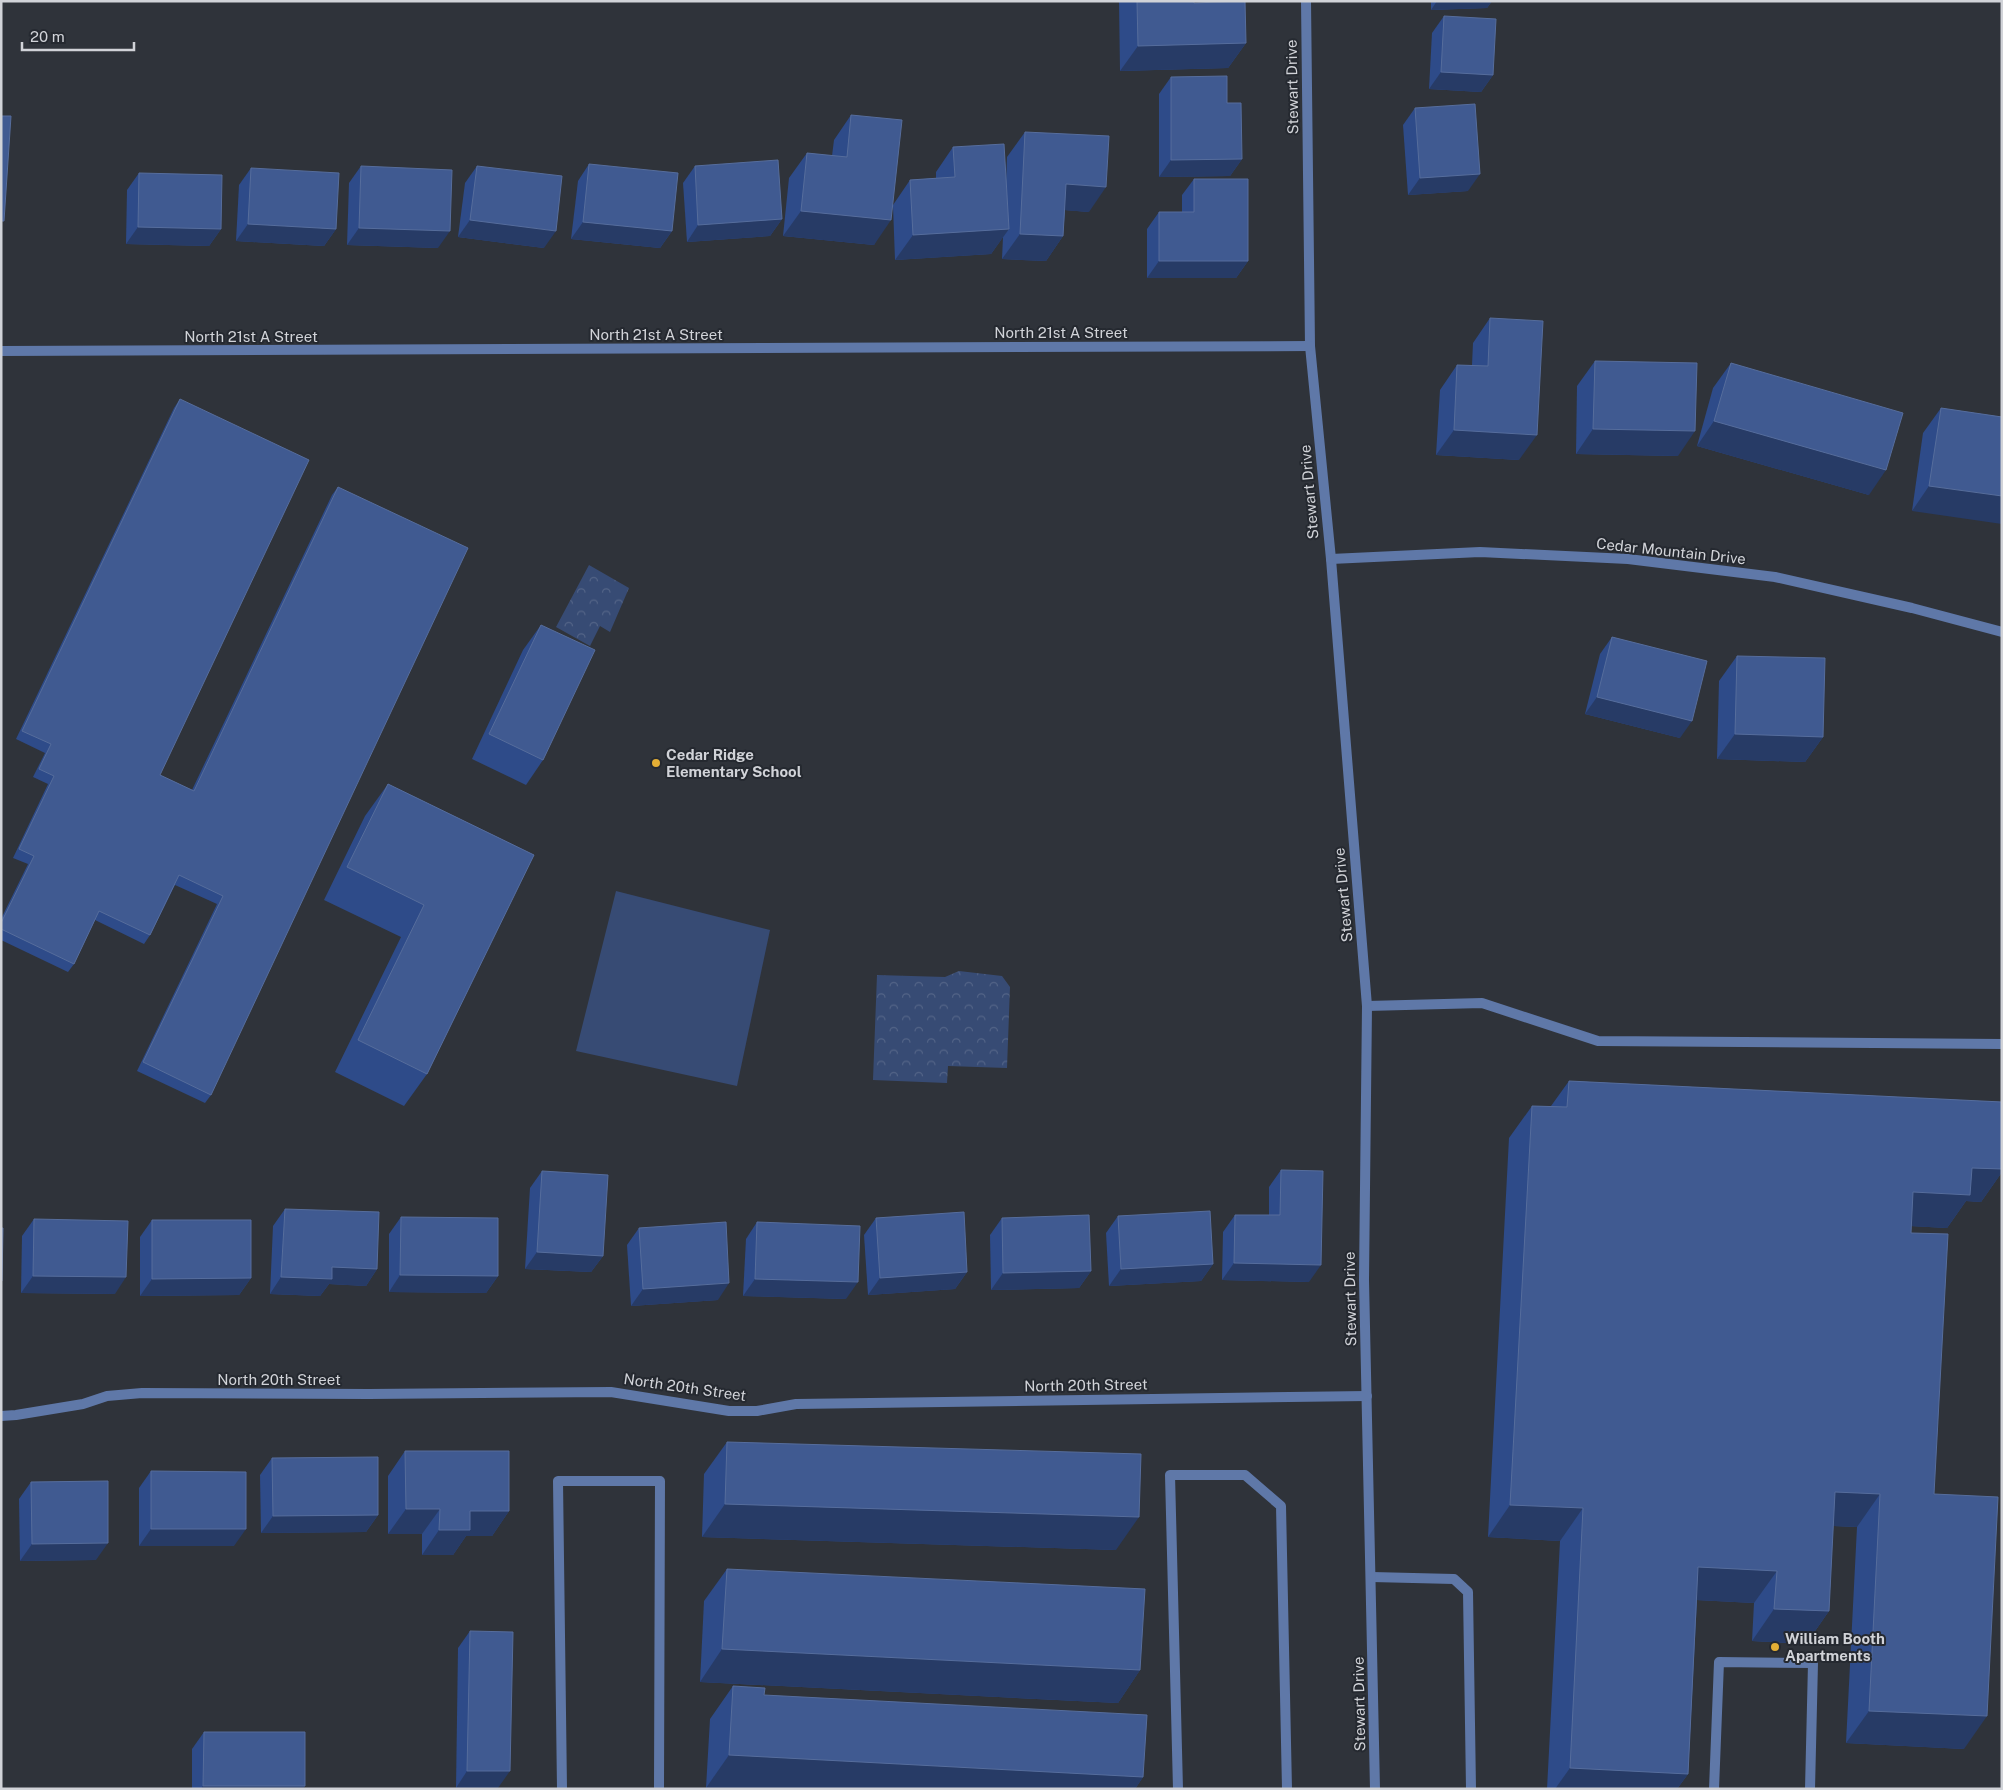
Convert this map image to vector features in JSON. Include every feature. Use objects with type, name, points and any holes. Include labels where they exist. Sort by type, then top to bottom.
[{"type":"street","name":"Stewart Drive","points":[[1306,1],[1310,346],[1331,559],[1367,1006],[1364,1280],[1372,1577],[1375,1789]]},
{"type":"street","name":"North 21st A Street","points":[[1,352],[1310,346]]},
{"type":"street","name":"Cedar Mountain Drive","points":[[1331,559],[1480,552],[1628,559],[1775,577],[1912,608],[2002,632]]},
{"type":"street","points":[[1367,1006],[1482,1003],[1598,1041],[2002,1044]]},
{"type":"street","name":"North 20th Street","points":[[1,1416],[16,1416],[83,1404],[107,1396],[142,1393],[611,1392],[729,1411],[757,1411],[796,1404],[1366,1396]]},
{"type":"street","points":[[1178,1789],[1170,1475],[1245,1475],[1281,1506],[1286,1789]]},
{"type":"street","points":[[562,1789],[558,1481],[660,1481],[659,1789]]},
{"type":"street","points":[[1372,1577],[1454,1579],[1468,1592],[1471,1789]]},
{"type":"street","points":[[1714,1789],[1719,1662],[1813,1663],[1810,1789]]},
{"type":"green space","points":[[589,565],[629,588],[610,632],[600,626],[590,646],[556,627]]},
{"type":"green space","points":[[616,891],[770,930],[737,1086],[576,1051]]},
{"type":"green space","points":[[959,971],[1002,976],[1010,987],[1007,1068],[948,1066],[947,1083],[873,1080],[877,975],[945,977]]},
{"type":"building","points":[[1137,1],[1194,1],[1194,3],[1245,1],[1246,43],[1138,46]]},
{"type":"building","points":[[1444,16],[1496,19],[1493,75],[1441,72]]},
{"type":"building","points":[[1227,76],[1227,103],[1241,103],[1242,159],[1171,160],[1171,77]]},
{"type":"building","points":[[1475,104],[1480,174],[1420,178],[1415,108]]},
{"type":"building","points":[[851,115],[902,120],[891,220],[801,211],[807,153],[847,157]]},
{"type":"building","points":[[1,116],[11,116],[4,221],[1,221]]},
{"type":"building","points":[[1025,132],[1109,136],[1106,187],[1066,184],[1063,236],[1020,234]]},
{"type":"building","points":[[1004,144],[1009,229],[913,235],[910,180],[955,177],[953,147]]},
{"type":"building","points":[[778,160],[782,219],[698,225],[695,166]]},
{"type":"building","points":[[589,164],[678,173],[672,231],[583,222]]},
{"type":"building","points":[[361,166],[452,170],[450,231],[359,228]]},
{"type":"building","points":[[477,166],[562,176],[556,231],[470,220]]},
{"type":"building","points":[[251,168],[339,173],[336,229],[248,224]]},
{"type":"building","points":[[139,173],[222,175],[221,229],[138,227]]},
{"type":"building","points":[[1194,179],[1248,179],[1248,261],[1159,261],[1159,212],[1194,212]]},
{"type":"building","points":[[1490,318],[1543,321],[1537,435],[1454,430],[1457,365],[1488,366]]},
{"type":"building","points":[[1595,361],[1697,363],[1695,431],[1593,429]]},
{"type":"building","points":[[1731,363],[1903,413],[1886,470],[1714,421]]},
{"type":"building","points":[[180,399],[309,460],[160,775],[194,791],[338,487],[468,548],[211,1095],[143,1062],[223,896],[179,875],[150,935],[99,911],[74,964],[1,929],[1,923],[34,856],[19,849],[54,776],[39,769],[51,744],[22,731]]},
{"type":"building","points":[[1941,408],[2002,417],[2002,496],[1929,486]]},
{"type":"building","points":[[541,625],[595,650],[543,760],[489,734]]},
{"type":"building","points":[[1612,637],[1707,661],[1692,721],[1597,697]]},
{"type":"building","points":[[1737,656],[1825,658],[1823,737],[1735,734]]},
{"type":"building","points":[[388,784],[534,855],[427,1074],[358,1040],[424,905],[347,867]]},
{"type":"building","points":[[1569,1081],[2002,1102],[2002,1169],[1972,1168],[1970,1195],[1913,1192],[1911,1233],[1948,1234],[1934,1494],[1998,1497],[1987,1716],[1869,1711],[1880,1494],[1835,1492],[1829,1611],[1774,1609],[1777,1571],[1698,1567],[1688,1774],[1570,1768],[1583,1508],[1510,1505],[1532,1106],[1567,1107]]},
{"type":"building","points":[[1281,1170],[1323,1171],[1321,1265],[1234,1263],[1235,1215],[1280,1215]]},
{"type":"building","points":[[542,1171],[608,1175],[603,1256],[537,1252]]},
{"type":"building","points":[[285,1209],[379,1212],[377,1269],[332,1267],[332,1279],[281,1277]]},
{"type":"building","points":[[1210,1211],[1213,1264],[1121,1269],[1118,1216]]},
{"type":"building","points":[[964,1212],[967,1272],[880,1278],[876,1218]]},
{"type":"building","points":[[1089,1215],[1091,1271],[1003,1273],[1002,1218]]},
{"type":"building","points":[[401,1217],[498,1218],[498,1276],[400,1275]]},
{"type":"building","points":[[34,1219],[128,1221],[126,1277],[33,1276]]},
{"type":"building","points":[[152,1220],[251,1220],[251,1278],[152,1279]]},
{"type":"building","points":[[726,1222],[729,1283],[643,1289],[639,1228]]},
{"type":"building","points":[[757,1222],[860,1226],[858,1282],[755,1279]]},
{"type":"building","points":[[1,1228],[3,1228],[2,1281],[1,1281]]},
{"type":"building","points":[[727,1442],[1141,1454],[1139,1517],[725,1504]]},
{"type":"building","points":[[405,1451],[509,1451],[509,1511],[470,1511],[470,1530],[439,1530],[440,1509],[406,1509]]},
{"type":"building","points":[[378,1457],[378,1515],[273,1516],[272,1458]]},
{"type":"building","points":[[151,1471],[246,1472],[246,1529],[151,1529]]},
{"type":"building","points":[[108,1481],[108,1543],[32,1544],[31,1482]]},
{"type":"building","points":[[727,1569],[1145,1589],[1140,1670],[722,1649]]},
{"type":"building","points":[[470,1631],[513,1632],[510,1771],[467,1771]]},
{"type":"building","points":[[733,1686],[765,1688],[764,1695],[1147,1715],[1143,1777],[729,1755]]},
{"type":"building","points":[[204,1732],[305,1732],[305,1786],[203,1786]]},
{"type":"place","name":"Cedar Ridge Elementary School","points":[[656,763]]},
{"type":"place","name":"William Booth Apartments","points":[[1775,1647]]}]
